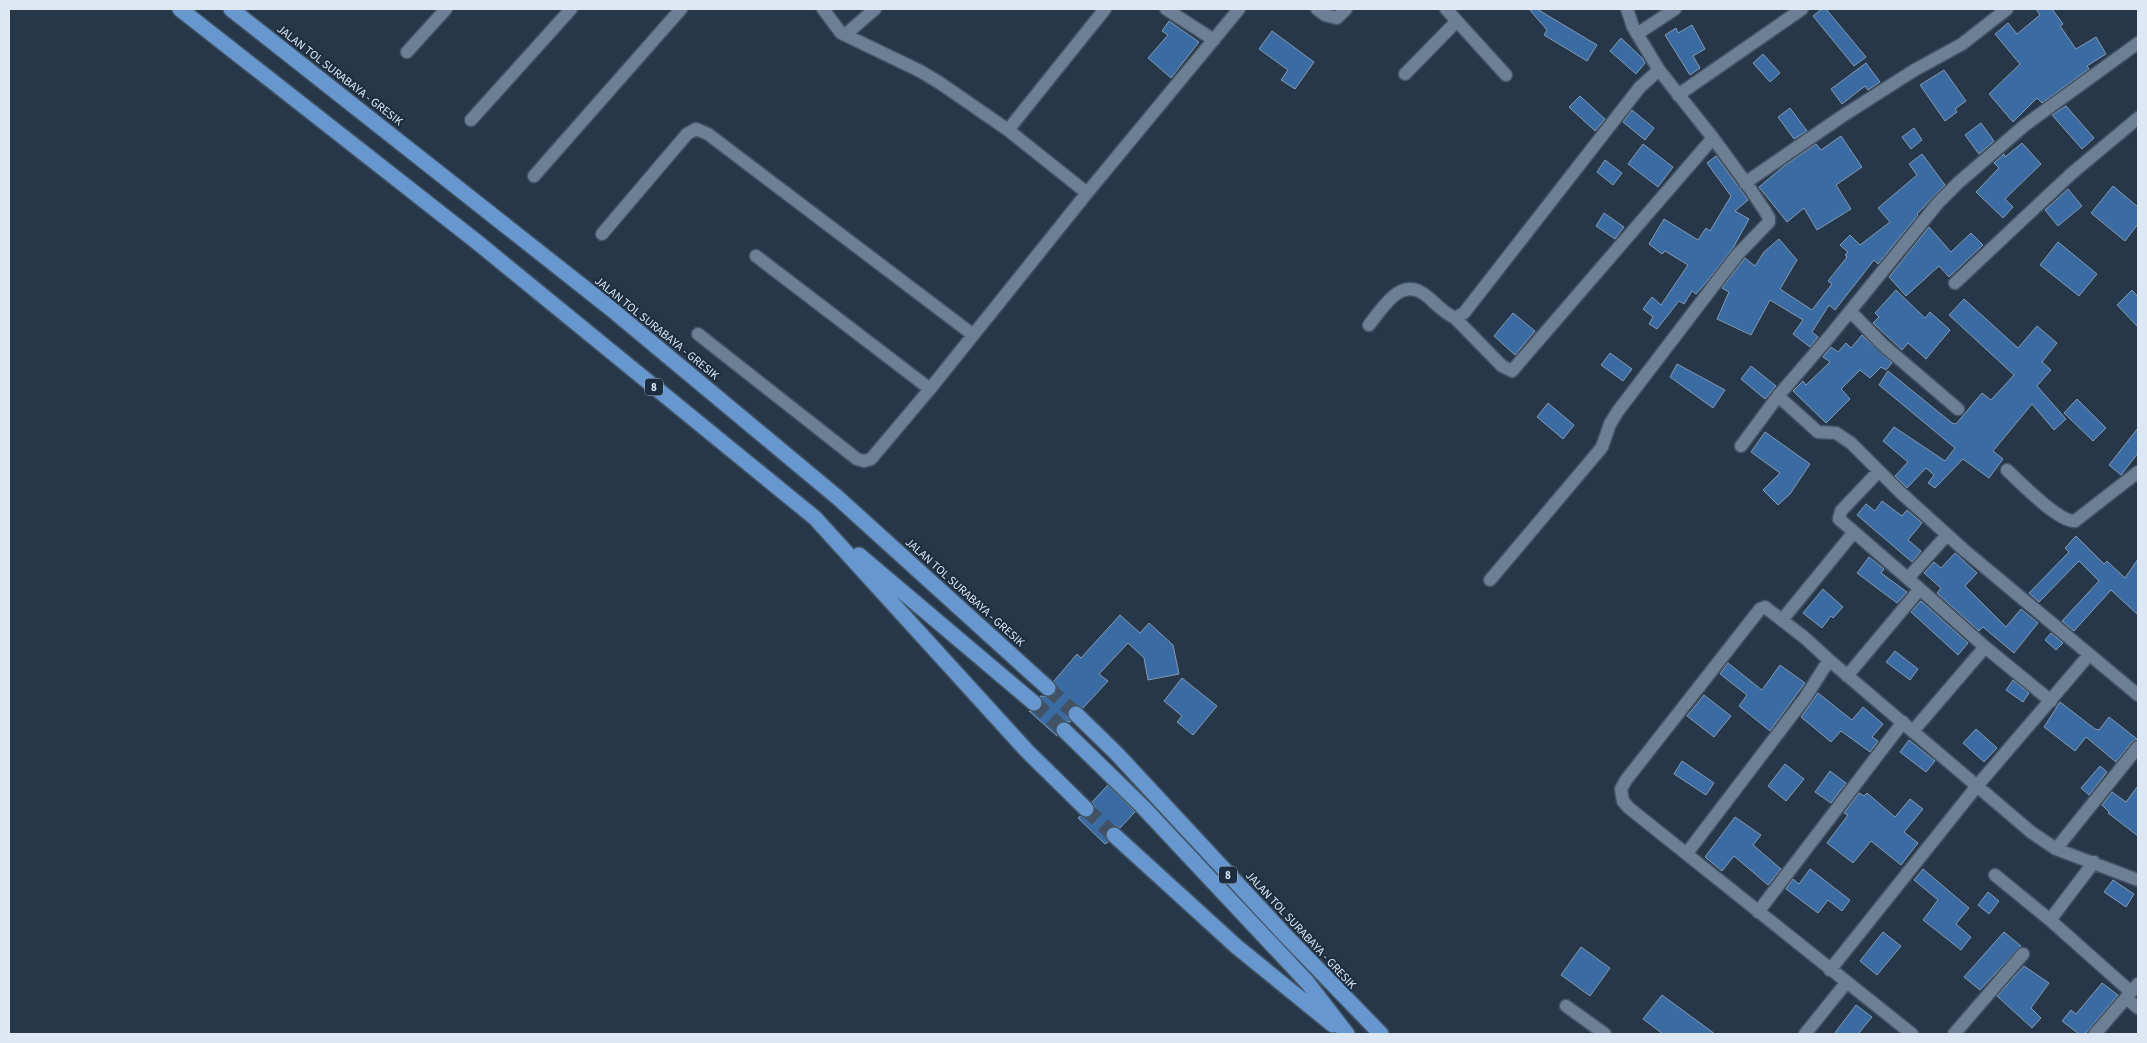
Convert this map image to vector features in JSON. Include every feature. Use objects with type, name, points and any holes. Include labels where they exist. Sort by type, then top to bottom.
[{"type":"highway","name":"8","points":[[180,9],[477,242],[814,518],[1034,703]]},
{"type":"highway","name":"JALAN TOL SURABAYA - GRESIK","points":[[231,9],[610,308],[837,497],[1048,688]]},
{"type":"highway","name":"8","points":[[814,518],[1027,751],[1086,809]]},
{"type":"highway","name":"JALAN TOL SURABAYA - GRESIK","points":[[1076,714],[1117,754],[1285,936],[1381,1034]]},
{"type":"highway","name":"8","points":[[1064,730],[1142,806],[1307,982],[1347,1034]]},
{"type":"highway","points":[[1114,835],[1237,947],[1343,1034]]},
{"type":"street","points":[[407,52],[446,9]]},
{"type":"street","points":[[471,120],[571,9]]},
{"type":"street","points":[[534,176],[681,9]]},
{"type":"street","points":[[823,9],[845,35],[920,71],[1008,130],[1087,193]]},
{"type":"street","points":[[845,35],[874,9]]},
{"type":"street","points":[[1008,130],[1105,9]]},
{"type":"street","points":[[1166,9],[1214,40]]},
{"type":"street","points":[[698,334],[857,459],[864,461],[871,459],[1239,9]]},
{"type":"street","points":[[1317,9],[1325,15],[1337,18],[1346,9]]},
{"type":"street","points":[[1446,9],[1506,75]]},
{"type":"street","points":[[1490,580],[1602,447],[1610,424],[1618,411],[1738,254],[1768,222],[1769,218],[1766,211],[1713,138],[1659,70],[1637,34],[1627,9]]},
{"type":"street","points":[[1637,34],[1675,9]]},
{"type":"street","points":[[1678,95],[1802,9]]},
{"type":"street","points":[[1745,183],[1841,117],[1913,71],[1962,44],[2006,9]]},
{"type":"street","points":[[1404,74],[1457,21]]},
{"type":"street","points":[[1741,446],[1778,396],[1938,204],[1958,183],[2025,125],[2138,43]]},
{"type":"street","points":[[1455,318],[1464,313],[1640,86],[1659,70]]},
{"type":"street","points":[[1955,283],[2071,174],[2138,118]]},
{"type":"street","points":[[602,234],[687,134],[696,129],[708,134],[972,334]]},
{"type":"street","points":[[1369,325],[1395,294],[1410,288],[1417,289],[1446,314],[1455,318],[1502,366],[1512,371],[1713,138]]},
{"type":"street","points":[[756,256],[930,389]]},
{"type":"street","points":[[1850,311],[1883,345],[1958,409]]},
{"type":"street","points":[[1778,396],[1815,430],[1822,433],[1836,434],[1851,443],[1947,534],[2138,695]]},
{"type":"street","points":[[2007,470],[2057,513],[2071,521],[2075,521],[2138,472]]},
{"type":"street","points":[[1879,471],[1841,511],[1839,519],[1985,647],[2050,700]]},
{"type":"street","points":[[1782,620],[1854,532]]},
{"type":"street","points":[[1908,578],[1947,534]]},
{"type":"street","points":[[1847,676],[1920,589]]},
{"type":"street","points":[[1912,1034],[1629,808],[1623,800],[1621,789],[1754,614],[1765,607],[1805,638],[2031,832],[2056,849],[2138,880]]},
{"type":"street","points":[[1913,731],[1985,647]]},
{"type":"street","points":[[1830,970],[1977,786],[2090,655]]},
{"type":"street","points":[[1687,853],[1804,698],[1829,660]]},
{"type":"street","points":[[1758,912],[1903,722]]},
{"type":"street","points":[[2056,849],[2138,747]]},
{"type":"street","points":[[2050,920],[2094,862]]},
{"type":"street","points":[[1995,875],[2132,991],[2138,1008]]},
{"type":"street","points":[[1954,1034],[2022,954]]},
{"type":"street","points":[[1805,1034],[1846,983]]},
{"type":"street","points":[[2095,1034],[2132,991]]},
{"type":"street","points":[[1566,1006],[1605,1034]]},
{"type":"building","points":[[1529,9],[1537,9],[1597,45],[1587,61],[1544,35],[1547,30]]},
{"type":"building","points":[[1822,9],[1826,9],[1866,57],[1854,66],[1813,16]]},
{"type":"building","points":[[2036,9],[2052,9],[2063,24],[2060,26],[2076,49],[2096,37],[2106,54],[2087,66],[2089,69],[2042,103],[2037,98],[2013,122],[1989,94],[2020,64],[1995,34],[2008,23],[2017,34],[2040,15]]},
{"type":"building","points":[[1169,21],[1199,42],[1171,78],[1148,58],[1168,35],[1162,31]]},
{"type":"building","points":[[1692,25],[1705,49],[1693,56],[1700,68],[1690,75],[1665,35],[1676,28],[1678,33]]},
{"type":"building","points":[[1272,31],[1314,62],[1295,89],[1281,80],[1288,70],[1259,49]]},
{"type":"building","points":[[1621,38],[1645,63],[1636,74],[1610,51]]},
{"type":"building","points":[[1763,54],[1780,73],[1770,82],[1753,63]]},
{"type":"building","points":[[1866,63],[1880,82],[1868,90],[1865,86],[1842,104],[1831,89]]},
{"type":"building","points":[[1944,70],[1966,101],[1955,109],[1957,112],[1945,121],[1920,85]]},
{"type":"building","points":[[1580,96],[1605,119],[1595,131],[1569,107]]},
{"type":"building","points":[[2066,106],[2094,138],[2082,149],[2052,115]]},
{"type":"building","points":[[1790,108],[1807,131],[1794,139],[1778,117]]},
{"type":"building","points":[[1632,110],[1654,128],[1645,140],[1623,122]]},
{"type":"building","points":[[1981,123],[1994,141],[1979,154],[1965,135]]},
{"type":"building","points":[[1914,128],[1922,140],[1911,149],[1902,137]]},
{"type":"building","points":[[1841,136],[1862,167],[1836,185],[1851,209],[1817,230],[1804,208],[1787,222],[1759,187],[1784,166],[1816,144],[1821,150]]},
{"type":"building","points":[[2022,143],[2041,164],[2005,199],[2013,207],[2003,218],[1976,192],[1999,168],[1994,163],[2004,154],[2005,157]]},
{"type":"building","points":[[1643,144],[1673,167],[1658,187],[1628,164]]},
{"type":"building","points":[[1922,154],[1945,185],[1917,214],[1878,264],[1874,260],[1835,310],[1829,305],[1812,332],[1818,337],[1810,347],[1793,334],[1803,320],[1770,300],[1751,335],[1717,319],[1729,292],[1722,288],[1724,285],[1745,258],[1755,266],[1764,252],[1779,239],[1797,260],[1780,289],[1812,310],[1832,284],[1828,281],[1847,257],[1845,255],[1848,252],[1840,245],[1850,235],[1860,245],[1890,222],[1878,208],[1917,175],[1909,164]]},
{"type":"building","points":[[1716,156],[1748,200],[1735,211],[1749,219],[1733,248],[1709,279],[1696,294],[1692,291],[1684,304],[1679,301],[1657,329],[1649,324],[1653,317],[1643,309],[1652,297],[1661,305],[1688,265],[1665,251],[1662,254],[1649,244],[1664,219],[1698,240],[1706,228],[1710,231],[1731,196],[1707,163]]},
{"type":"building","points":[[1605,160],[1622,173],[1613,185],[1597,172]]},
{"type":"building","points":[[2113,186],[2138,207],[2138,224],[2125,241],[2091,213]]},
{"type":"building","points":[[2068,189],[2082,206],[2058,226],[2045,210]]},
{"type":"building","points":[[1604,213],[1624,227],[1615,239],[1596,226]]},
{"type":"building","points":[[1929,227],[1951,252],[1971,233],[1983,245],[1949,277],[1939,266],[1906,296],[1889,277]]},
{"type":"building","points":[[2058,242],[2097,274],[2079,296],[2040,265]]},
{"type":"building","points":[[1896,290],[1925,318],[1930,312],[1950,330],[1926,359],[1908,343],[1902,350],[1873,323],[1879,317],[1875,313]]},
{"type":"building","points":[[2132,290],[2138,297],[2138,327],[2117,305]]},
{"type":"building","points":[[1964,299],[2018,348],[2037,326],[2057,343],[2042,362],[2051,370],[2037,386],[2066,419],[2054,430],[2032,404],[1993,451],[2003,459],[1989,478],[1963,459],[1935,488],[1928,483],[1934,475],[1926,468],[1907,488],[1895,476],[1908,462],[1883,441],[1894,427],[1945,461],[1955,448],[1879,385],[1888,371],[1952,423],[1956,424],[1982,393],[1991,400],[2014,375],[1949,315]]},
{"type":"building","points":[[1513,313],[1535,331],[1515,355],[1494,336]]},
{"type":"building","points":[[1862,335],[1892,363],[1886,370],[1881,367],[1870,378],[1860,370],[1841,389],[1850,399],[1826,423],[1793,391],[1803,381],[1806,385],[1830,362],[1823,357],[1831,347],[1838,352],[1846,343],[1851,348]]},
{"type":"building","points":[[1610,353],[1632,369],[1623,381],[1601,365]]},
{"type":"building","points":[[1677,364],[1725,390],[1713,408],[1670,377]]},
{"type":"building","points":[[1751,366],[1776,386],[1765,399],[1741,379]]},
{"type":"building","points":[[2077,399],[2106,428],[2093,441],[2064,413]]},
{"type":"building","points":[[1548,403],[1574,425],[1563,439],[1537,417]]},
{"type":"building","points":[[2138,428],[2138,453],[2121,475],[2109,465]]},
{"type":"building","points":[[1765,432],[1810,464],[1790,494],[1778,505],[1763,490],[1780,473],[1751,452]]},
{"type":"building","points":[[1882,501],[1902,516],[1907,510],[1922,523],[1908,540],[1921,551],[1912,562],[1857,515],[1866,504],[1875,511]]},
{"type":"building","points":[[2076,536],[2104,564],[2107,561],[2125,578],[2138,559],[2138,615],[2111,590],[2074,631],[2062,621],[2099,581],[2079,561],[2039,602],[2029,593],[2069,552],[2065,548]]},
{"type":"building","points":[[1955,553],[1977,573],[1965,586],[2006,627],[2021,609],[2038,623],[2014,653],[1983,627],[1979,631],[1937,593],[1941,588],[1924,573],[1934,562],[1941,568]]},
{"type":"building","points":[[1869,557],[1884,569],[1881,573],[1907,592],[1897,603],[1857,573]]},
{"type":"building","points":[[1823,589],[1843,607],[1833,618],[1831,616],[1822,628],[1803,613]]},
{"type":"building","points":[[1921,601],[1968,643],[1958,655],[1911,612]]},
{"type":"building","points":[[1120,615],[1140,633],[1149,623],[1173,645],[1179,674],[1148,680],[1144,658],[1128,643],[1099,674],[1108,681],[1083,708],[1074,705],[1069,708],[1067,716],[1071,722],[1062,721],[1057,724],[1055,728],[1057,736],[1029,711],[1037,712],[1041,709],[1043,704],[1040,696],[1050,697],[1055,695],[1057,689],[1054,681],[1077,654],[1081,658]]},
{"type":"building","points":[[2051,633],[2063,643],[2056,650],[2045,640]]},
{"type":"building","points":[[1895,651],[1918,669],[1910,680],[1886,662]]},
{"type":"building","points":[[1728,663],[1762,690],[1780,665],[1805,683],[1770,731],[1739,706],[1747,695],[1720,674]]},
{"type":"building","points":[[1182,678],[1217,706],[1193,735],[1177,722],[1182,716],[1164,701]]},
{"type":"building","points":[[2013,680],[2029,693],[2023,702],[2006,690]]},
{"type":"building","points":[[1818,693],[1852,720],[1863,707],[1883,724],[1872,737],[1878,741],[1870,752],[1841,731],[1831,742],[1801,717]]},
{"type":"building","points":[[1704,695],[1731,716],[1714,737],[1687,716]]},
{"type":"building","points":[[2060,702],[2095,729],[2099,730],[2109,717],[2137,739],[2132,742],[2116,762],[2086,737],[2075,751],[2044,727]]},
{"type":"building","points":[[1976,729],[1997,748],[1984,762],[1963,743]]},
{"type":"building","points":[[1909,740],[1935,761],[1926,772],[1900,752]]},
{"type":"building","points":[[1682,761],[1714,783],[1706,795],[1674,774]]},
{"type":"building","points":[[1785,764],[1804,779],[1786,801],[1768,786]]},
{"type":"building","points":[[2100,766],[2107,772],[2089,795],[2081,788]]},
{"type":"building","points":[[1830,771],[1846,783],[1831,803],[1815,792]]},
{"type":"building","points":[[1108,785],[1135,812],[1120,828],[1116,826],[1107,828],[1105,833],[1108,842],[1105,844],[1078,818],[1080,816],[1088,818],[1093,815],[1095,807],[1092,802]]},
{"type":"building","points":[[2138,786],[2138,836],[2108,813],[2102,805],[2112,792],[2126,802]]},
{"type":"building","points":[[1859,793],[1864,796],[1867,793],[1895,817],[1910,799],[1923,809],[1904,832],[1918,843],[1901,865],[1871,841],[1853,863],[1827,843],[1848,815],[1844,813]]},
{"type":"building","points":[[1735,817],[1761,835],[1753,845],[1781,869],[1768,885],[1734,856],[1722,871],[1705,857]]},
{"type":"building","points":[[1810,869],[1850,900],[1842,911],[1828,900],[1818,913],[1786,889],[1793,879],[1799,884]]},
{"type":"building","points":[[1923,869],[1969,908],[1956,924],[1971,937],[1961,950],[1923,920],[1938,900],[1914,880]]},
{"type":"building","points":[[2113,880],[2134,894],[2126,907],[2104,892]]},
{"type":"building","points":[[1988,892],[1999,901],[1989,914],[1978,905]]},
{"type":"building","points":[[1883,932],[1901,946],[1877,975],[1860,961]]},
{"type":"building","points":[[2004,932],[2021,946],[1980,990],[1964,977]]},
{"type":"building","points":[[1581,947],[1610,968],[1590,996],[1561,975]]},
{"type":"building","points":[[2024,966],[2049,983],[2031,1008],[2041,1018],[2032,1028],[1997,996]]},
{"type":"building","points":[[2102,983],[2118,995],[2085,1034],[2079,1034],[2062,1021],[2071,1010],[2076,1014]]},
{"type":"building","points":[[1662,995],[1715,1034],[1663,1034],[1643,1019]]},
{"type":"building","points":[[1856,1005],[1872,1017],[1858,1034],[1834,1034]]},
{"type":"tunnel","points":[[1048,688],[1076,714]]},
{"type":"tunnel","points":[[1034,703],[1064,730]]},
{"type":"tunnel","points":[[1086,809],[1114,835]]}]
